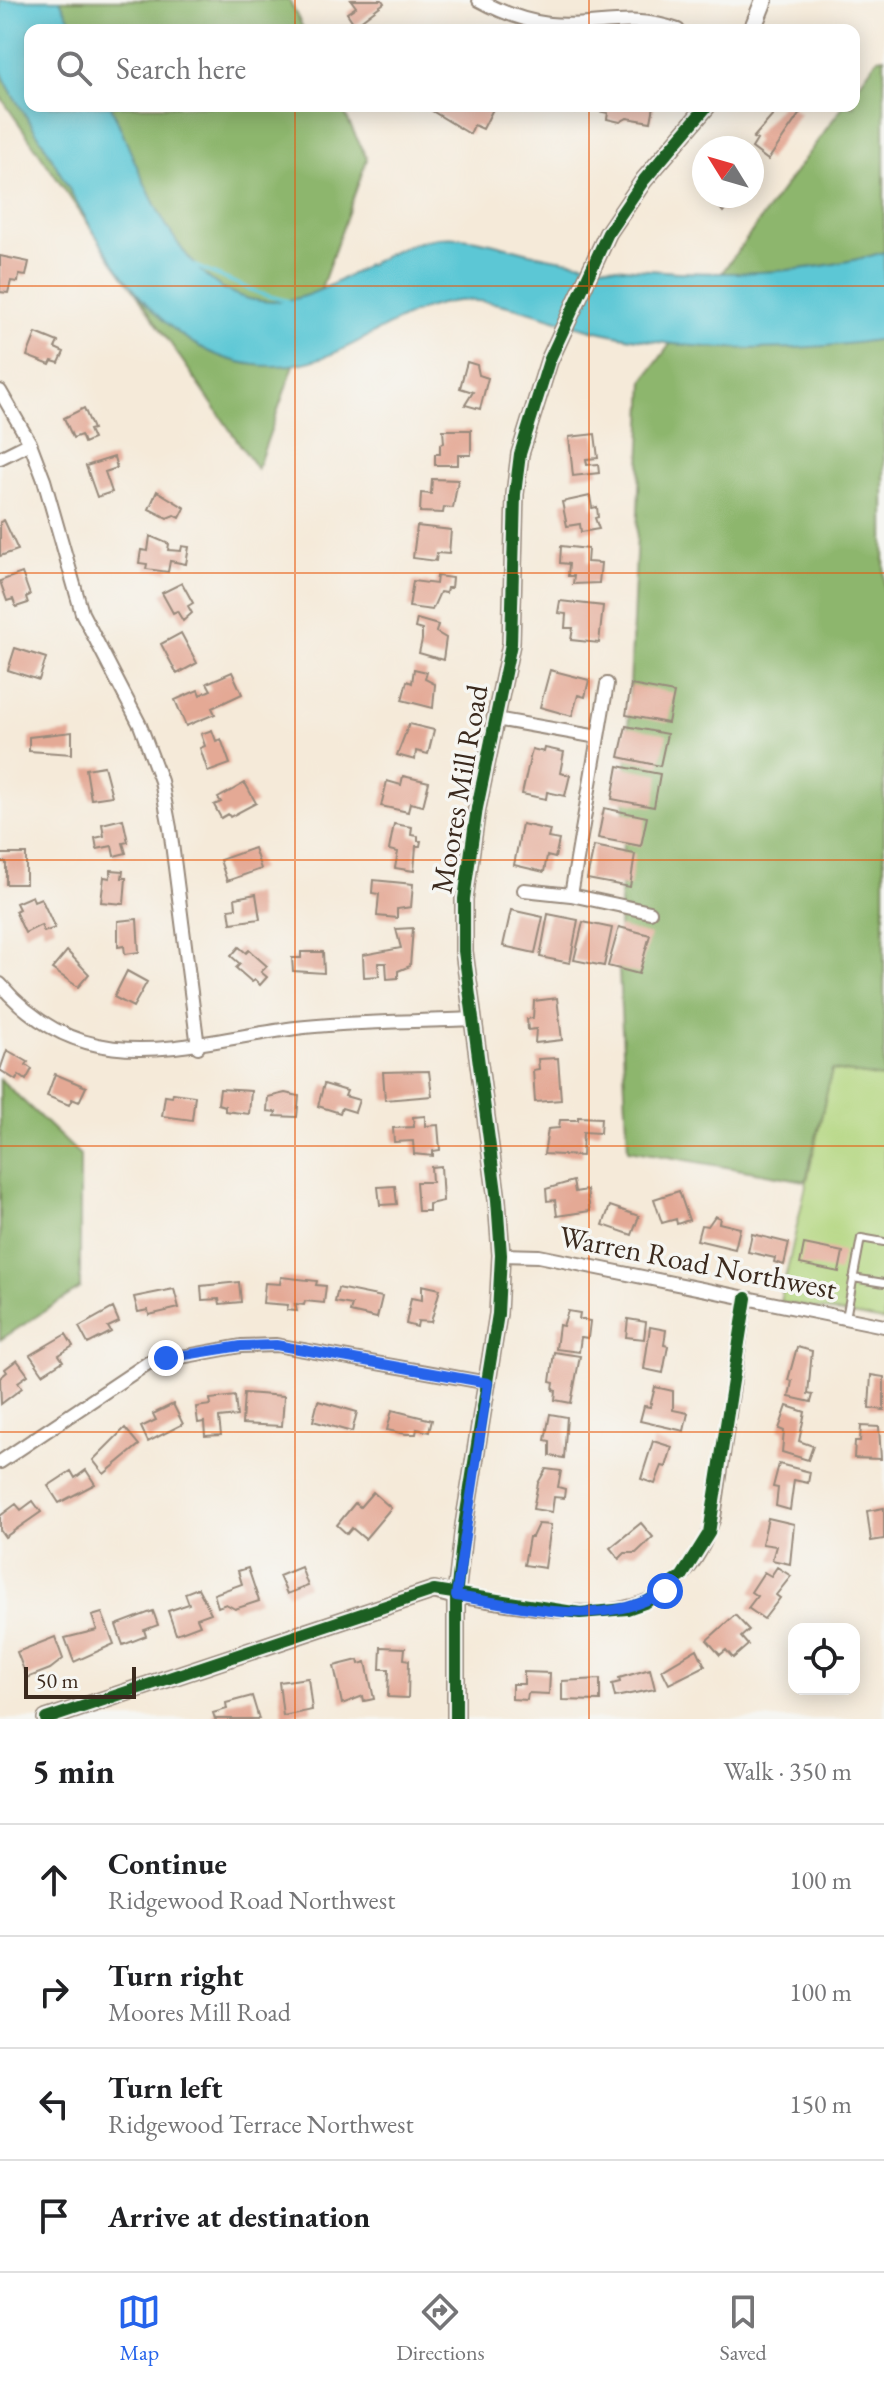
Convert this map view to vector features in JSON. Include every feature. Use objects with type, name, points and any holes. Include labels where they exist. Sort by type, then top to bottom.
[{"type":"street","points":[[479,0],[509,14],[550,24],[616,19],[644,24]]},
{"type":"street","points":[[754,24],[764,0]]},
{"type":"street","name":"Moores Mill Road","points":[[456,1719],[456,1596],[498,1314],[501,1255],[464,951],[464,899],[477,808],[511,644],[515,494],[520,454],[529,417],[559,340],[608,233],[644,180],[702,112]]},
{"type":"street","points":[[0,391],[30,443],[82,613],[140,725],[161,781],[170,828],[198,1047]]},
{"type":"street","points":[[0,458],[30,443]]},
{"type":"street","points":[[571,895],[607,684]]},
{"type":"street","points":[[496,719],[598,737]]},
{"type":"street","points":[[524,890],[571,895],[650,912]]},
{"type":"street","points":[[0,984],[49,1026],[92,1043],[131,1049],[198,1047],[300,1027],[473,1019]]},
{"type":"street","name":"Warren Road Northwest","points":[[501,1255],[539,1256],[884,1326]]},
{"type":"street","points":[[46,1719],[434,1590],[456,1596],[602,1614],[647,1602],[682,1576],[702,1549],[714,1517],[746,1298]]},
{"type":"street","points":[[0,1462],[131,1371],[166,1358],[241,1346],[276,1345],[488,1383]]},
{"type":"lane","points":[[846,1318],[861,1238],[884,1242]]},
{"type":"lane","points":[[853,1278],[884,1283]]},
{"type":"green space","points":[[0,0],[289,0],[301,24],[24,24],[24,112],[344,112],[367,159],[257,469],[0,96]]},
{"type":"green space","points":[[884,57],[884,1078],[832,1070],[806,1181],[628,1150],[618,950],[644,380],[839,112],[860,112],[860,83],[878,58]]},
{"type":"green space","points":[[832,1069],[884,1078],[884,1321],[780,1302]]},
{"type":"green space","points":[[0,1079],[80,1155],[80,1288],[0,1340]]},
{"type":"water","points":[[0,0],[60,0],[72,24],[24,24],[24,112],[114,112],[158,210],[190,259],[209,278],[230,292],[258,301],[285,301],[311,294],[386,255],[412,244],[439,238],[482,241],[591,264],[676,272],[763,272],[805,268],[884,252],[884,339],[778,349],[671,344],[601,332],[508,306],[477,301],[429,307],[315,360],[291,365],[246,364],[207,351],[172,328],[141,298],[90,225],[14,97],[0,67]]},
{"type":"building","points":[[351,0],[382,0],[384,3],[354,24],[347,13],[356,7]]},
{"type":"building","points":[[434,112],[492,112],[483,129],[474,125],[470,134]]},
{"type":"building","points":[[603,112],[653,112],[651,122],[627,118],[620,122],[607,119],[608,113]]},
{"type":"building","points":[[776,112],[799,112],[800,113],[768,160],[764,157],[764,136],[755,136]]},
{"type":"building","points":[[0,256],[29,262],[26,276],[19,275],[18,282],[11,281],[8,293],[0,292]]},
{"type":"building","points":[[36,333],[58,342],[55,348],[64,352],[59,363],[52,361],[50,365],[27,356]]},
{"type":"building","points":[[467,362],[477,365],[479,375],[488,378],[480,409],[465,405],[473,392],[460,388]]},
{"type":"building","points":[[84,408],[93,429],[89,430],[93,439],[84,443],[81,435],[73,438],[64,418]]},
{"type":"building","points":[[443,430],[471,430],[471,455],[458,455],[458,465],[435,465],[435,454],[440,454],[440,444],[444,443]]},
{"type":"building","points":[[595,434],[598,458],[586,459],[587,465],[598,464],[599,473],[573,476],[569,437]]},
{"type":"building","points":[[114,457],[117,468],[105,472],[112,492],[97,497],[86,466]]},
{"type":"building","points":[[432,479],[458,480],[453,508],[444,507],[443,513],[420,512],[421,493],[431,494]]},
{"type":"building","points":[[157,491],[185,508],[180,518],[174,515],[167,518],[149,509]]},
{"type":"building","points":[[590,496],[592,508],[597,507],[598,517],[595,518],[599,529],[581,532],[580,524],[567,526],[562,502]]},
{"type":"building","points":[[4,520],[18,550],[0,556],[0,522]]},
{"type":"building","points":[[417,526],[451,530],[449,554],[437,553],[436,561],[413,558]]},
{"type":"building","points":[[150,536],[169,544],[168,550],[181,551],[182,546],[189,547],[186,564],[170,561],[168,572],[146,569],[147,564],[139,563],[141,550],[148,551]]},
{"type":"building","points":[[561,546],[588,549],[587,562],[601,563],[599,583],[573,584],[574,576],[568,576],[569,564],[560,563]]},
{"type":"building","points":[[22,573],[30,595],[26,597],[28,603],[16,607],[13,599],[7,601],[0,581]]},
{"type":"building","points":[[437,576],[452,578],[451,588],[447,588],[446,593],[440,592],[432,610],[409,607],[413,581],[436,584]]},
{"type":"building","points":[[182,583],[193,603],[188,606],[192,613],[183,621],[177,611],[173,613],[162,593]]},
{"type":"building","points":[[560,601],[603,606],[599,643],[571,640],[573,628],[565,628],[566,614],[558,613]]},
{"type":"building","points":[[417,619],[438,625],[436,632],[446,638],[443,660],[419,653],[422,630],[415,628]]},
{"type":"building","points":[[181,633],[197,663],[177,674],[161,644]]},
{"type":"building","points":[[15,648],[46,658],[39,680],[8,670]]},
{"type":"building","points":[[414,669],[427,672],[425,679],[435,684],[433,708],[402,700],[407,681],[412,683]]},
{"type":"building","points":[[550,670],[589,680],[585,697],[578,695],[572,716],[540,707]]},
{"type":"building","points":[[232,672],[242,694],[212,708],[215,714],[186,726],[175,700],[198,690],[200,695],[211,690],[207,683]]},
{"type":"building","points":[[631,685],[674,693],[668,723],[626,715]]},
{"type":"building","points":[[409,724],[434,730],[428,754],[416,751],[415,760],[397,755]]},
{"type":"building","points":[[626,726],[667,734],[660,766],[619,757]]},
{"type":"building","points":[[212,730],[216,741],[221,739],[230,764],[208,772],[200,748],[205,746],[201,734]]},
{"type":"building","points":[[72,732],[72,754],[29,751],[29,737]]},
{"type":"building","points":[[545,748],[564,752],[560,773],[570,775],[565,796],[547,792],[546,799],[522,794],[532,749],[544,752]]},
{"type":"building","points":[[104,766],[112,796],[91,799],[86,769]]},
{"type":"building","points":[[618,766],[660,774],[654,807],[612,799]]},
{"type":"building","points":[[403,776],[429,782],[423,806],[410,803],[408,812],[381,806],[387,781],[401,785]]},
{"type":"building","points":[[245,783],[256,803],[230,817],[228,814],[221,818],[214,805],[221,802],[218,798]]},
{"type":"building","points":[[604,808],[647,817],[641,846],[598,838]]},
{"type":"building","points":[[123,819],[128,842],[123,843],[126,853],[114,856],[112,846],[97,849],[95,838],[104,836],[102,824]]},
{"type":"building","points":[[394,824],[412,827],[411,835],[418,836],[418,841],[421,841],[420,846],[416,846],[414,871],[395,868],[398,852],[389,850]]},
{"type":"building","points":[[522,824],[550,830],[548,838],[559,840],[555,858],[547,856],[544,872],[514,865]]},
{"type":"building","points":[[594,846],[635,854],[630,887],[587,879]]},
{"type":"building","points":[[254,848],[261,869],[227,881],[220,860]]},
{"type":"building","points":[[1,854],[26,854],[26,884],[6,884],[6,862],[1,862]]},
{"type":"building","points":[[111,870],[123,871],[122,878],[126,878],[124,904],[101,902],[104,877],[110,878]]},
{"type":"building","points":[[373,880],[413,884],[411,907],[397,909],[397,918],[377,916],[379,894],[372,893]]},
{"type":"building","points":[[256,894],[260,919],[231,923],[229,909],[236,908],[235,898]]},
{"type":"building","points":[[32,896],[34,901],[41,898],[55,928],[44,932],[41,925],[25,933],[15,911],[19,909],[16,903]]},
{"type":"building","points":[[511,910],[543,917],[535,953],[503,946]]},
{"type":"building","points":[[548,914],[578,920],[570,963],[540,957]]},
{"type":"building","points":[[137,919],[139,952],[125,954],[124,946],[118,947],[118,921]]},
{"type":"building","points":[[583,922],[612,928],[604,966],[574,960]]},
{"type":"building","points":[[619,927],[650,935],[639,974],[608,966]]},
{"type":"building","points":[[413,928],[410,966],[398,971],[398,978],[387,979],[386,963],[378,963],[379,976],[364,977],[363,955],[401,948],[396,929]]},
{"type":"building","points":[[239,947],[246,953],[249,950],[267,966],[261,972],[267,977],[260,985],[236,968],[240,964],[231,956]]},
{"type":"building","points":[[67,951],[89,974],[78,987],[52,969]]},
{"type":"building","points":[[301,952],[323,952],[324,973],[293,971],[292,958],[301,958]]},
{"type":"building","points":[[127,971],[147,982],[133,1007],[114,997]]},
{"type":"building","points":[[557,998],[562,1040],[535,1043],[536,1029],[528,1030],[527,1019],[533,1018],[534,1001]]},
{"type":"building","points":[[7,1050],[28,1062],[26,1065],[32,1069],[26,1080],[19,1075],[16,1080],[0,1070]]},
{"type":"building","points":[[558,1058],[561,1100],[535,1102],[533,1070],[539,1069],[538,1059]]},
{"type":"building","points":[[429,1071],[432,1096],[385,1100],[383,1072]]},
{"type":"building","points":[[55,1074],[86,1087],[79,1102],[72,1099],[69,1105],[47,1096]]},
{"type":"building","points":[[324,1084],[347,1091],[345,1096],[359,1100],[355,1112],[342,1108],[340,1113],[318,1106]]},
{"type":"building","points":[[220,1089],[251,1091],[249,1114],[225,1111],[225,1106],[218,1104]]},
{"type":"building","points":[[173,1093],[195,1096],[192,1120],[162,1116],[165,1096],[172,1097]]},
{"type":"building","points":[[285,1093],[299,1096],[297,1117],[275,1116],[276,1112],[267,1111],[268,1097]]},
{"type":"building","points":[[425,1116],[425,1126],[438,1125],[440,1150],[433,1151],[433,1156],[414,1154],[413,1141],[394,1142],[393,1128],[414,1127],[413,1117]]},
{"type":"building","points":[[578,1117],[601,1118],[600,1133],[583,1132],[582,1156],[544,1154],[548,1129],[559,1128],[560,1120],[578,1120]]},
{"type":"building","points":[[441,1166],[443,1201],[429,1204],[429,1211],[418,1211],[416,1182],[432,1182],[431,1167]]},
{"type":"building","points":[[573,1181],[575,1192],[587,1190],[590,1211],[557,1216],[555,1200],[547,1201],[546,1189]]},
{"type":"building","points":[[395,1186],[397,1204],[380,1205],[378,1187]]},
{"type":"building","points":[[679,1191],[689,1220],[677,1224],[676,1219],[662,1223],[654,1199]]},
{"type":"building","points":[[610,1206],[639,1216],[632,1235],[603,1225]]},
{"type":"building","points":[[715,1216],[720,1218],[719,1223],[740,1228],[735,1249],[697,1240],[701,1225],[708,1226]]},
{"type":"building","points":[[752,1234],[789,1243],[784,1265],[774,1262],[775,1258],[748,1252]]},
{"type":"building","points":[[804,1244],[843,1252],[839,1272],[800,1264]]},
{"type":"building","points":[[281,1277],[317,1281],[316,1285],[326,1286],[324,1303],[305,1301],[304,1305],[295,1304],[297,1311],[287,1310],[288,1305],[263,1303],[265,1283],[280,1284]]},
{"type":"building","points":[[239,1282],[241,1302],[220,1304],[219,1299],[202,1300],[201,1286]]},
{"type":"building","points":[[422,1285],[440,1289],[431,1322],[418,1321],[417,1327],[406,1324],[411,1298],[422,1300]]},
{"type":"building","points":[[338,1288],[382,1297],[377,1318],[350,1312],[352,1305],[335,1302]]},
{"type":"building","points":[[174,1289],[179,1308],[149,1315],[148,1310],[138,1312],[134,1297]]},
{"type":"building","points":[[113,1308],[119,1322],[108,1327],[111,1332],[88,1344],[79,1327]]},
{"type":"building","points":[[568,1311],[580,1313],[579,1319],[590,1321],[588,1338],[581,1337],[579,1352],[556,1349],[559,1325],[563,1326]]},
{"type":"building","points":[[628,1319],[646,1322],[644,1339],[626,1337]]},
{"type":"building","points":[[650,1327],[666,1330],[664,1345],[668,1346],[663,1373],[644,1369]]},
{"type":"building","points":[[66,1334],[73,1346],[59,1355],[63,1361],[43,1374],[30,1355]]},
{"type":"building","points":[[797,1347],[812,1351],[808,1394],[813,1395],[811,1402],[789,1397],[792,1381],[788,1380]]},
{"type":"building","points":[[554,1352],[580,1356],[571,1403],[555,1400],[554,1383],[550,1382]]},
{"type":"building","points":[[17,1360],[28,1375],[18,1382],[22,1388],[1,1404],[0,1378],[7,1372],[5,1369]]},
{"type":"building","points":[[871,1375],[884,1377],[884,1410],[869,1408]]},
{"type":"building","points":[[655,1387],[673,1391],[673,1410],[688,1413],[684,1431],[640,1421],[644,1406],[650,1407]]},
{"type":"building","points":[[244,1393],[284,1396],[282,1426],[242,1424]]},
{"type":"building","points":[[235,1396],[237,1416],[219,1418],[221,1435],[205,1436],[204,1422],[198,1423],[196,1407],[211,1405],[210,1399]]},
{"type":"building","points":[[318,1401],[357,1412],[352,1432],[313,1421]]},
{"type":"building","points":[[173,1404],[183,1424],[148,1442],[141,1427],[156,1420],[153,1414]]},
{"type":"building","points":[[787,1406],[805,1412],[799,1441],[813,1446],[808,1460],[782,1452],[784,1431],[779,1429]]},
{"type":"building","points":[[392,1410],[432,1420],[429,1432],[417,1429],[416,1434],[406,1434],[387,1430]]},
{"type":"building","points":[[550,1414],[567,1417],[564,1458],[550,1456],[550,1441],[545,1440]]},
{"type":"building","points":[[861,1426],[879,1427],[881,1459],[854,1458],[855,1441],[860,1441]]},
{"type":"building","points":[[125,1428],[139,1445],[104,1474],[93,1460]]},
{"type":"building","points":[[653,1441],[672,1447],[666,1467],[662,1466],[655,1484],[641,1479]]},
{"type":"building","points":[[779,1464],[810,1472],[808,1483],[794,1480],[790,1510],[776,1506],[778,1488],[773,1487]]},
{"type":"building","points":[[546,1469],[561,1471],[558,1487],[565,1489],[564,1498],[554,1497],[552,1512],[533,1509],[538,1483]]},
{"type":"building","points":[[86,1470],[95,1484],[59,1503],[48,1486],[71,1471],[75,1478]]},
{"type":"building","points":[[373,1492],[391,1508],[365,1539],[352,1528],[347,1534],[337,1525],[355,1503],[360,1507]]},
{"type":"building","points":[[33,1501],[41,1512],[5,1537],[0,1530],[0,1516],[16,1504],[21,1510]]},
{"type":"building","points":[[884,1508],[884,1539],[871,1541],[867,1511]]},
{"type":"building","points":[[768,1518],[794,1524],[790,1564],[772,1560],[776,1546],[762,1544]]},
{"type":"building","points":[[641,1523],[653,1537],[636,1553],[625,1553],[619,1559],[610,1548]]},
{"type":"building","points":[[538,1524],[551,1525],[545,1568],[524,1565],[529,1537],[532,1537]]},
{"type":"building","points":[[301,1567],[308,1586],[287,1594],[279,1576]]},
{"type":"building","points":[[777,1567],[791,1576],[776,1595],[780,1598],[764,1619],[748,1608],[757,1596],[751,1592],[764,1572],[771,1576]]},
{"type":"building","points":[[248,1568],[259,1601],[235,1609],[226,1604],[218,1607],[214,1594],[242,1584],[238,1571]]},
{"type":"building","points":[[198,1588],[211,1613],[197,1618],[200,1625],[176,1634],[168,1611],[189,1604],[185,1593]]},
{"type":"building","points":[[153,1611],[158,1625],[144,1630],[146,1636],[123,1645],[116,1625]]},
{"type":"building","points":[[102,1613],[114,1644],[74,1662],[65,1638],[97,1630],[92,1616]]},
{"type":"building","points":[[735,1615],[749,1630],[741,1637],[748,1645],[733,1658],[726,1650],[720,1655],[707,1640]]},
{"type":"building","points":[[55,1637],[63,1659],[50,1669],[27,1678],[17,1652]]},
{"type":"building","points":[[381,1647],[405,1648],[404,1659],[409,1660],[408,1698],[388,1697],[389,1669],[380,1669]]},
{"type":"building","points":[[697,1649],[705,1666],[669,1684],[662,1670]]},
{"type":"building","points":[[358,1660],[359,1664],[366,1662],[374,1699],[364,1701],[363,1696],[342,1704],[334,1666]]},
{"type":"building","points":[[650,1669],[655,1689],[615,1697],[612,1684],[620,1682],[619,1678]]},
{"type":"building","points":[[524,1672],[550,1673],[549,1694],[528,1693],[527,1700],[512,1699],[512,1684],[524,1684]]},
{"type":"building","points":[[308,1678],[312,1710],[283,1716],[279,1682]]},
{"type":"building","points":[[600,1679],[600,1701],[562,1700],[562,1681]]},
{"type":"building","points":[[252,1696],[259,1719],[215,1719],[213,1713],[227,1709],[226,1703]]},
{"type":"waterway","points":[[195,266],[261,294],[288,301]]},
{"type":"cycle path","points":[[456,1719],[456,1596],[464,1525],[498,1314],[501,1255],[497,1200],[464,951],[464,899],[477,808],[511,644],[515,494],[520,454],[549,361],[608,233],[644,180],[702,112]]},
{"type":"cycle path","points":[[46,1719],[434,1590],[580,1613],[627,1609],[647,1602],[682,1576],[709,1533],[746,1298]]},
{"type":"route","points":[[166,1358],[241,1346],[276,1345],[488,1383],[464,1525],[456,1596],[602,1614],[647,1602],[665,1591]]}]
